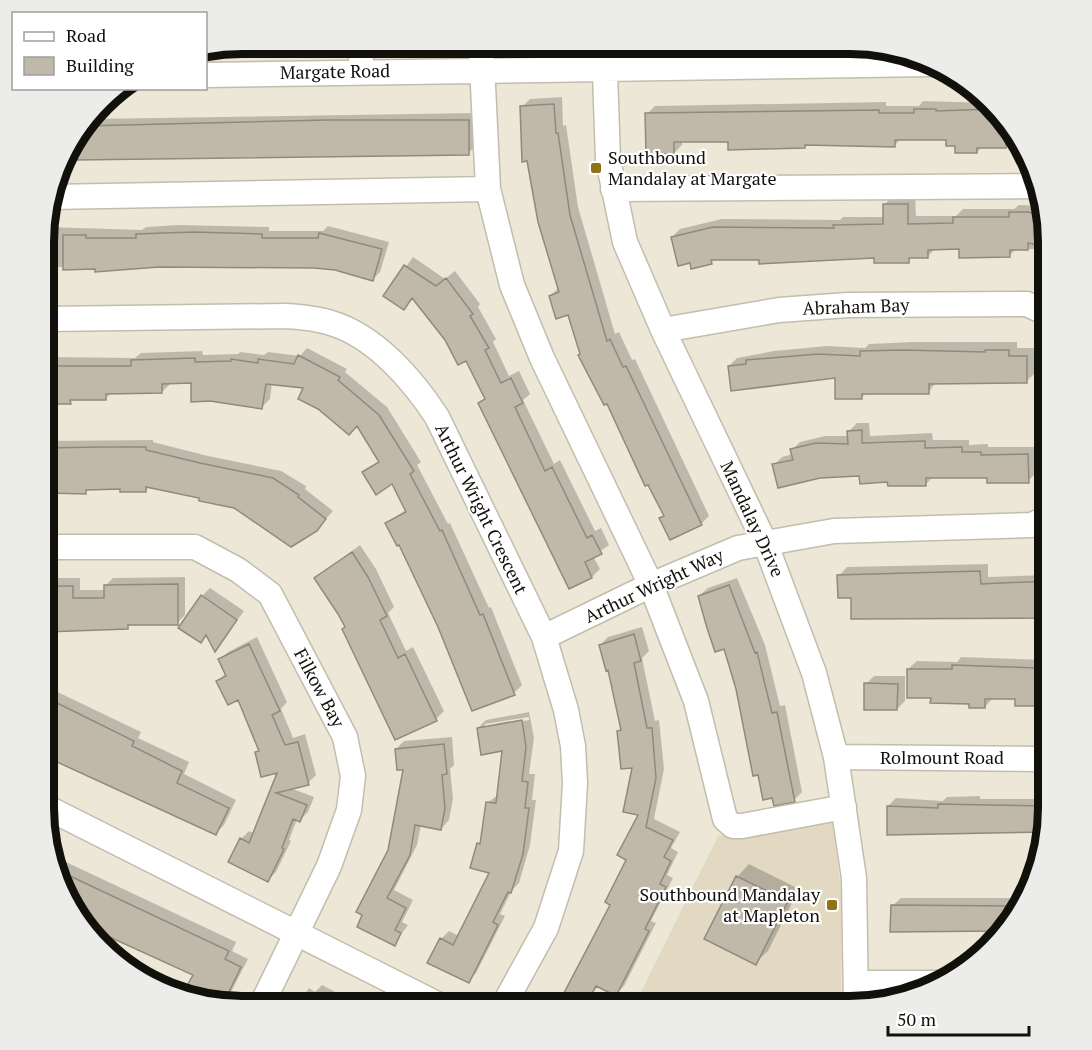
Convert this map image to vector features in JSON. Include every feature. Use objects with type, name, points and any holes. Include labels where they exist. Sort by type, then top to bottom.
[{"type":"street","points":[[360,54],[361,72]]},
{"type":"street","points":[[481,54],[488,189],[523,316],[651,585],[696,701],[725,819],[733,826],[742,826],[844,807]]},
{"type":"street","name":"Mandalay Drive","points":[[604,54],[605,132],[613,189],[625,242],[663,330],[766,544],[814,673],[836,757],[854,879],[856,994]]},
{"type":"street","name":"Margate Road","points":[[207,75],[911,64]]},
{"type":"street","points":[[613,189],[1029,186]]},
{"type":"street","points":[[60,197],[488,189]]},
{"type":"street","name":"Abraham Bay","points":[[663,330],[779,310],[848,305],[1027,304],[1038,309]]},
{"type":"street","name":"Arthur Wright Crescent","points":[[54,319],[294,316],[333,323],[378,348],[420,390],[437,417],[544,637],[566,710],[573,746],[575,783],[571,851],[546,928],[509,996]]},
{"type":"street","points":[[766,544],[834,531],[1026,526],[1038,521]]},
{"type":"street","name":"Arthur Wright Way","points":[[544,637],[651,585],[738,548],[766,544]]},
{"type":"street","name":"Filkow Bay","points":[[54,547],[195,547],[238,570],[270,594],[345,737],[353,776],[349,810],[338,842],[266,996]]},
{"type":"street","name":"Rolmount Road","points":[[836,757],[1038,759]]},
{"type":"street","points":[[54,811],[421,996]]},
{"type":"street","points":[[856,994],[905,988]]},
{"type":"shaded area","points":[[832,815],[841,893],[841,996],[639,996],[718,836]]},
{"type":"building","points":[[554,104],[556,133],[558,133],[570,215],[607,341],[610,339],[623,367],[626,366],[702,525],[670,540],[659,518],[664,516],[648,485],[645,486],[607,404],[604,405],[578,355],[580,354],[568,315],[556,319],[549,296],[559,292],[538,222],[527,161],[522,162],[520,106]]},
{"type":"building","points":[[914,109],[936,109],[936,111],[982,109],[1006,138],[1006,148],[977,148],[977,153],[955,153],[955,146],[946,146],[946,140],[895,140],[895,147],[805,145],[805,148],[728,150],[728,142],[674,142],[674,154],[646,154],[645,113],[879,110],[879,113],[914,113]]},
{"type":"building","points":[[327,120],[469,120],[469,155],[74,160],[79,148],[95,126]]},
{"type":"building","points":[[883,204],[908,204],[908,224],[953,223],[953,217],[1009,217],[1009,212],[1028,212],[1035,214],[1038,245],[1028,243],[1028,250],[1010,250],[1010,257],[959,258],[959,249],[928,250],[928,258],[909,258],[909,263],[874,263],[874,258],[759,264],[759,260],[711,260],[712,264],[691,269],[690,263],[678,266],[671,237],[713,227],[834,228],[833,225],[883,224]]},
{"type":"building","points":[[193,232],[262,234],[262,238],[318,238],[319,233],[382,249],[373,281],[335,270],[314,268],[159,267],[95,272],[95,269],[63,270],[63,235],[86,235],[86,238],[136,238],[136,234]]},
{"type":"building","points":[[404,265],[436,286],[446,278],[473,314],[470,316],[489,348],[485,350],[501,383],[511,378],[523,403],[515,407],[545,471],[552,467],[587,538],[592,535],[602,554],[585,562],[592,578],[569,589],[478,403],[485,399],[466,361],[458,365],[445,340],[412,298],[404,310],[383,296]]},
{"type":"building","points":[[985,350],[1009,350],[1009,356],[1027,356],[1027,383],[929,384],[929,394],[862,394],[862,399],[835,399],[835,378],[731,391],[728,366],[746,364],[746,360],[818,354],[860,356],[860,351],[985,352]]},
{"type":"building","points":[[298,355],[340,377],[338,380],[379,415],[414,471],[410,474],[440,531],[442,530],[480,615],[483,614],[515,695],[472,711],[438,627],[399,545],[397,546],[385,523],[406,512],[392,484],[376,495],[362,472],[379,462],[357,426],[349,435],[318,409],[298,399],[303,388],[266,384],[262,409],[210,401],[191,402],[191,383],[162,384],[162,393],[106,394],[106,400],[70,400],[71,404],[54,404],[54,366],[131,366],[131,360],[195,358],[195,362],[231,361],[231,359],[258,363],[258,359],[294,364]]},
{"type":"building","points":[[862,430],[862,443],[925,441],[925,448],[962,447],[962,452],[981,452],[981,455],[1028,454],[1029,483],[987,483],[987,478],[926,478],[926,486],[888,486],[887,482],[860,484],[859,476],[820,478],[778,488],[772,464],[793,460],[790,449],[816,443],[848,444],[847,431]]},
{"type":"building","points":[[146,447],[146,450],[273,478],[299,495],[298,497],[326,519],[317,531],[291,547],[234,508],[199,501],[199,498],[146,487],[146,492],[120,492],[120,489],[86,490],[86,494],[54,493],[54,448]]},
{"type":"building","points":[[352,552],[368,577],[387,616],[380,620],[398,658],[405,654],[437,721],[395,740],[342,629],[345,627],[314,578]]},
{"type":"building","points":[[980,571],[981,584],[1038,581],[1038,618],[851,619],[851,598],[838,598],[837,575]]},
{"type":"building","points":[[178,584],[178,625],[128,625],[128,629],[54,632],[54,586],[73,586],[73,598],[104,598],[104,585]]},
{"type":"building","points":[[729,585],[755,653],[757,652],[772,713],[777,712],[795,802],[774,806],[772,798],[763,800],[758,775],[753,776],[736,689],[724,649],[715,652],[707,628],[698,596]]},
{"type":"building","points":[[201,595],[237,620],[215,652],[206,635],[201,643],[178,628]]},
{"type":"building","points":[[634,634],[641,661],[634,663],[647,728],[652,728],[656,778],[646,827],[673,840],[664,857],[671,861],[660,884],[666,887],[645,929],[649,931],[616,996],[596,986],[590,996],[570,996],[564,993],[610,905],[605,902],[626,860],[617,855],[638,815],[623,812],[632,768],[621,769],[617,731],[621,730],[608,670],[606,671],[599,645]]},
{"type":"building","points":[[249,644],[280,711],[272,715],[285,745],[298,742],[309,785],[276,793],[307,805],[300,822],[293,819],[282,848],[284,849],[268,882],[228,862],[240,838],[249,843],[277,773],[261,777],[255,752],[259,751],[238,700],[228,705],[216,681],[226,676],[218,659]]},
{"type":"building","points":[[952,665],[1038,668],[1038,706],[1015,706],[1015,699],[985,699],[985,708],[969,708],[969,704],[930,703],[931,698],[907,698],[907,669],[952,669]]},
{"type":"building","points":[[864,683],[898,684],[897,710],[864,710]]},
{"type":"building","points":[[54,701],[134,741],[132,746],[182,771],[177,783],[229,808],[216,835],[54,761]]},
{"type":"building","points":[[522,720],[526,747],[522,781],[528,782],[525,808],[529,808],[523,854],[511,893],[508,892],[493,922],[498,925],[469,983],[427,963],[440,938],[453,945],[489,873],[470,868],[477,843],[480,844],[486,802],[496,803],[502,751],[481,755],[477,728]]},
{"type":"building","points":[[444,744],[447,774],[442,775],[445,808],[441,830],[415,825],[410,855],[387,898],[406,908],[395,930],[401,933],[395,946],[357,927],[362,915],[356,912],[388,850],[403,770],[397,770],[395,749]]},
{"type":"building","points":[[938,804],[1038,806],[1036,832],[887,835],[887,806],[938,808]]},
{"type":"building","points":[[66,874],[229,951],[225,959],[241,967],[227,996],[203,992],[188,984],[193,975],[103,934],[79,902]]},
{"type":"building","points":[[736,876],[788,901],[756,965],[704,939]]},
{"type":"building","points":[[891,905],[1010,906],[992,931],[890,932]]},
{"type":"place","name":"Southbound Mandalay at Margate","points":[[596,168]]},
{"type":"place","name":"Southbound Mandalay at Mapleton","points":[[832,905]]}]
